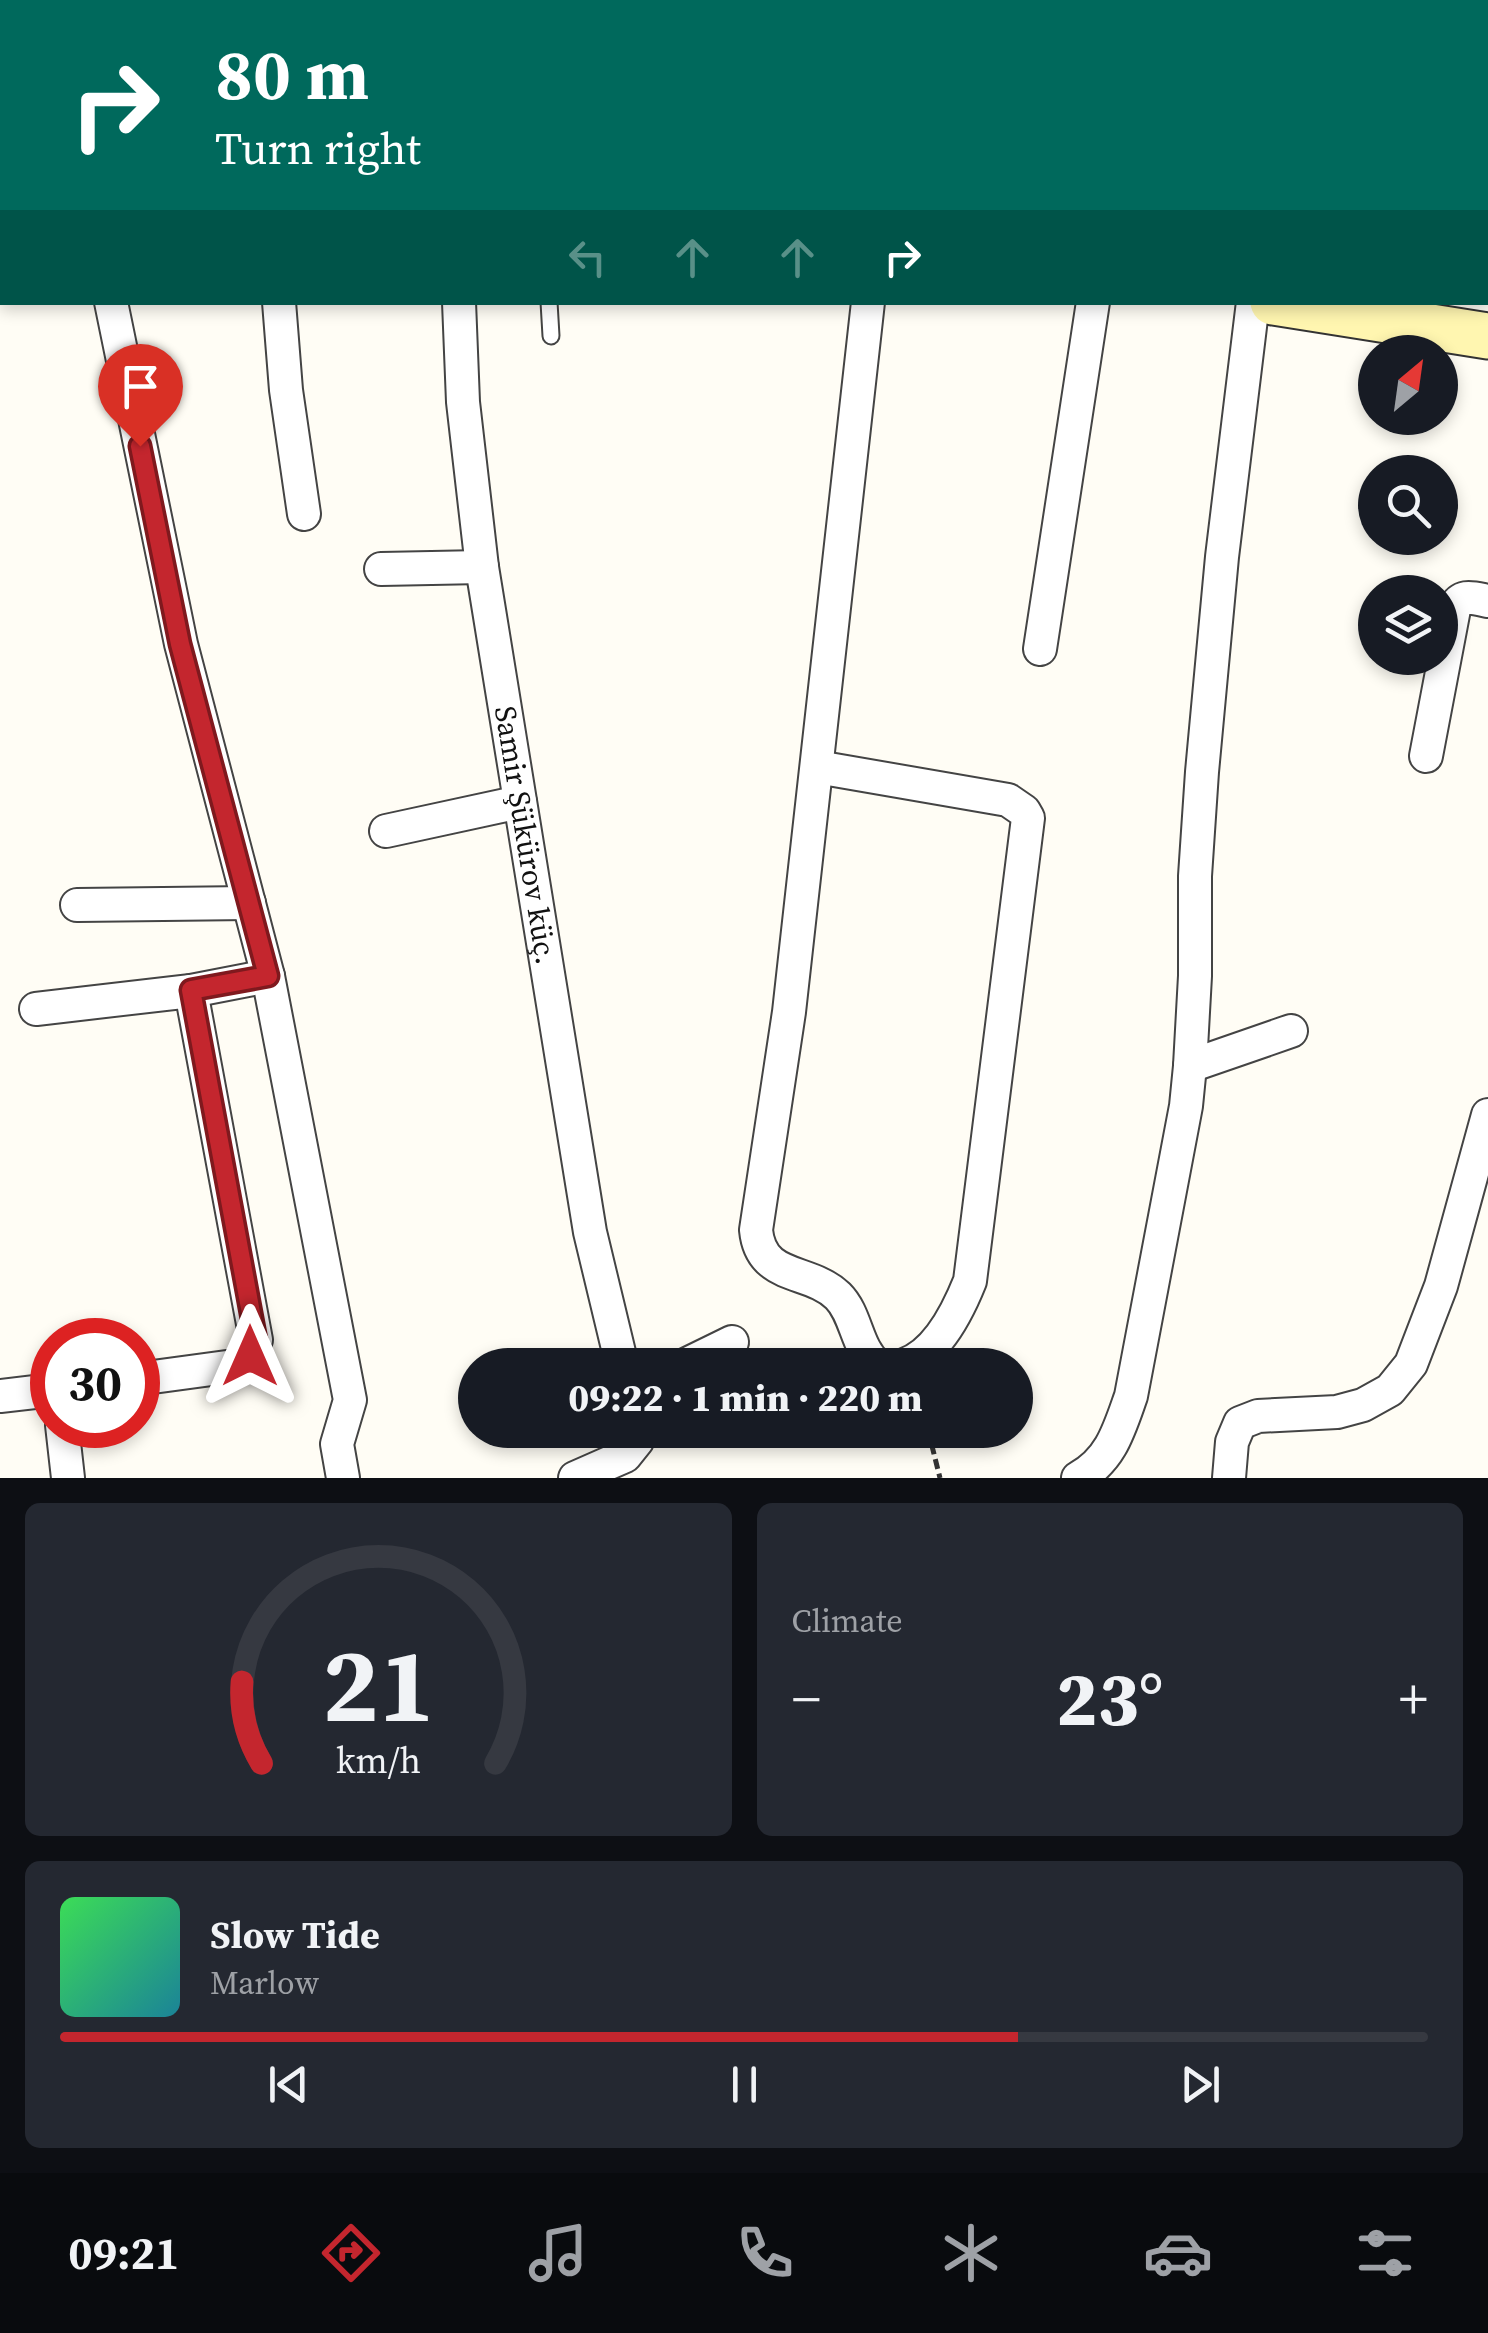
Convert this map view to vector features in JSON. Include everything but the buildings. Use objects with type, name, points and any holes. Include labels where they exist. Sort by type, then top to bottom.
[{"type":"street","points":[[112,305],[180,644],[268,976],[350,1400],[337,1444],[343,1478]]},
{"type":"street","points":[[279,305],[286,390],[304,514]]},
{"type":"street","name":"Samir Şükürov küç.","points":[[459,305],[462,391],[482,567],[590,1232],[618,1348]]},
{"type":"street","points":[[864,1348],[837,1296],[769,1262],[758,1248],[756,1230],[789,1012],[868,305]]},
{"type":"street","points":[[1040,648],[1093,305]]},
{"type":"street","points":[[1078,1478],[1101,1461],[1115,1442],[1131,1396],[1182,1124],[1190,1066],[1202,772],[1252,305]]},
{"type":"street","points":[[1290,305],[1488,336]]},
{"type":"street","points":[[380,569],[482,567]]},
{"type":"street","points":[[1426,756],[1454,609],[1458,600],[1466,597],[1488,601]]},
{"type":"street","points":[[817,767],[1008,800],[1028,818],[970,1281],[952,1320],[929,1348]]},
{"type":"street","points":[[386,831],[520,802]]},
{"type":"street","points":[[77,906],[248,903]]},
{"type":"street","points":[[36,1009],[191,990],[268,976]]},
{"type":"street","points":[[160,1376],[234,1366],[250,1356],[256,1340],[191,990]]},
{"type":"street","points":[[1190,1066],[1290,1031]]},
{"type":"street","points":[[1229,1478],[1232,1442],[1240,1423],[1258,1416],[1337,1412],[1363,1405],[1390,1390],[1411,1364],[1441,1286],[1488,1115]]},
{"type":"street","points":[[719,1348],[732,1342]]},
{"type":"street","points":[[0,1396],[30,1393]]},
{"type":"street","points":[[65,1448],[68,1478]]},
{"type":"street","points":[[575,1478],[624,1456],[631,1448]]},
{"type":"lane","points":[[549,305],[551,336]]},
{"type":"path","points":[[932,1448],[940,1478]]},
{"type":"route","points":[[140,446],[180,644],[268,976],[191,990],[256,1340],[250,1356]]}]
